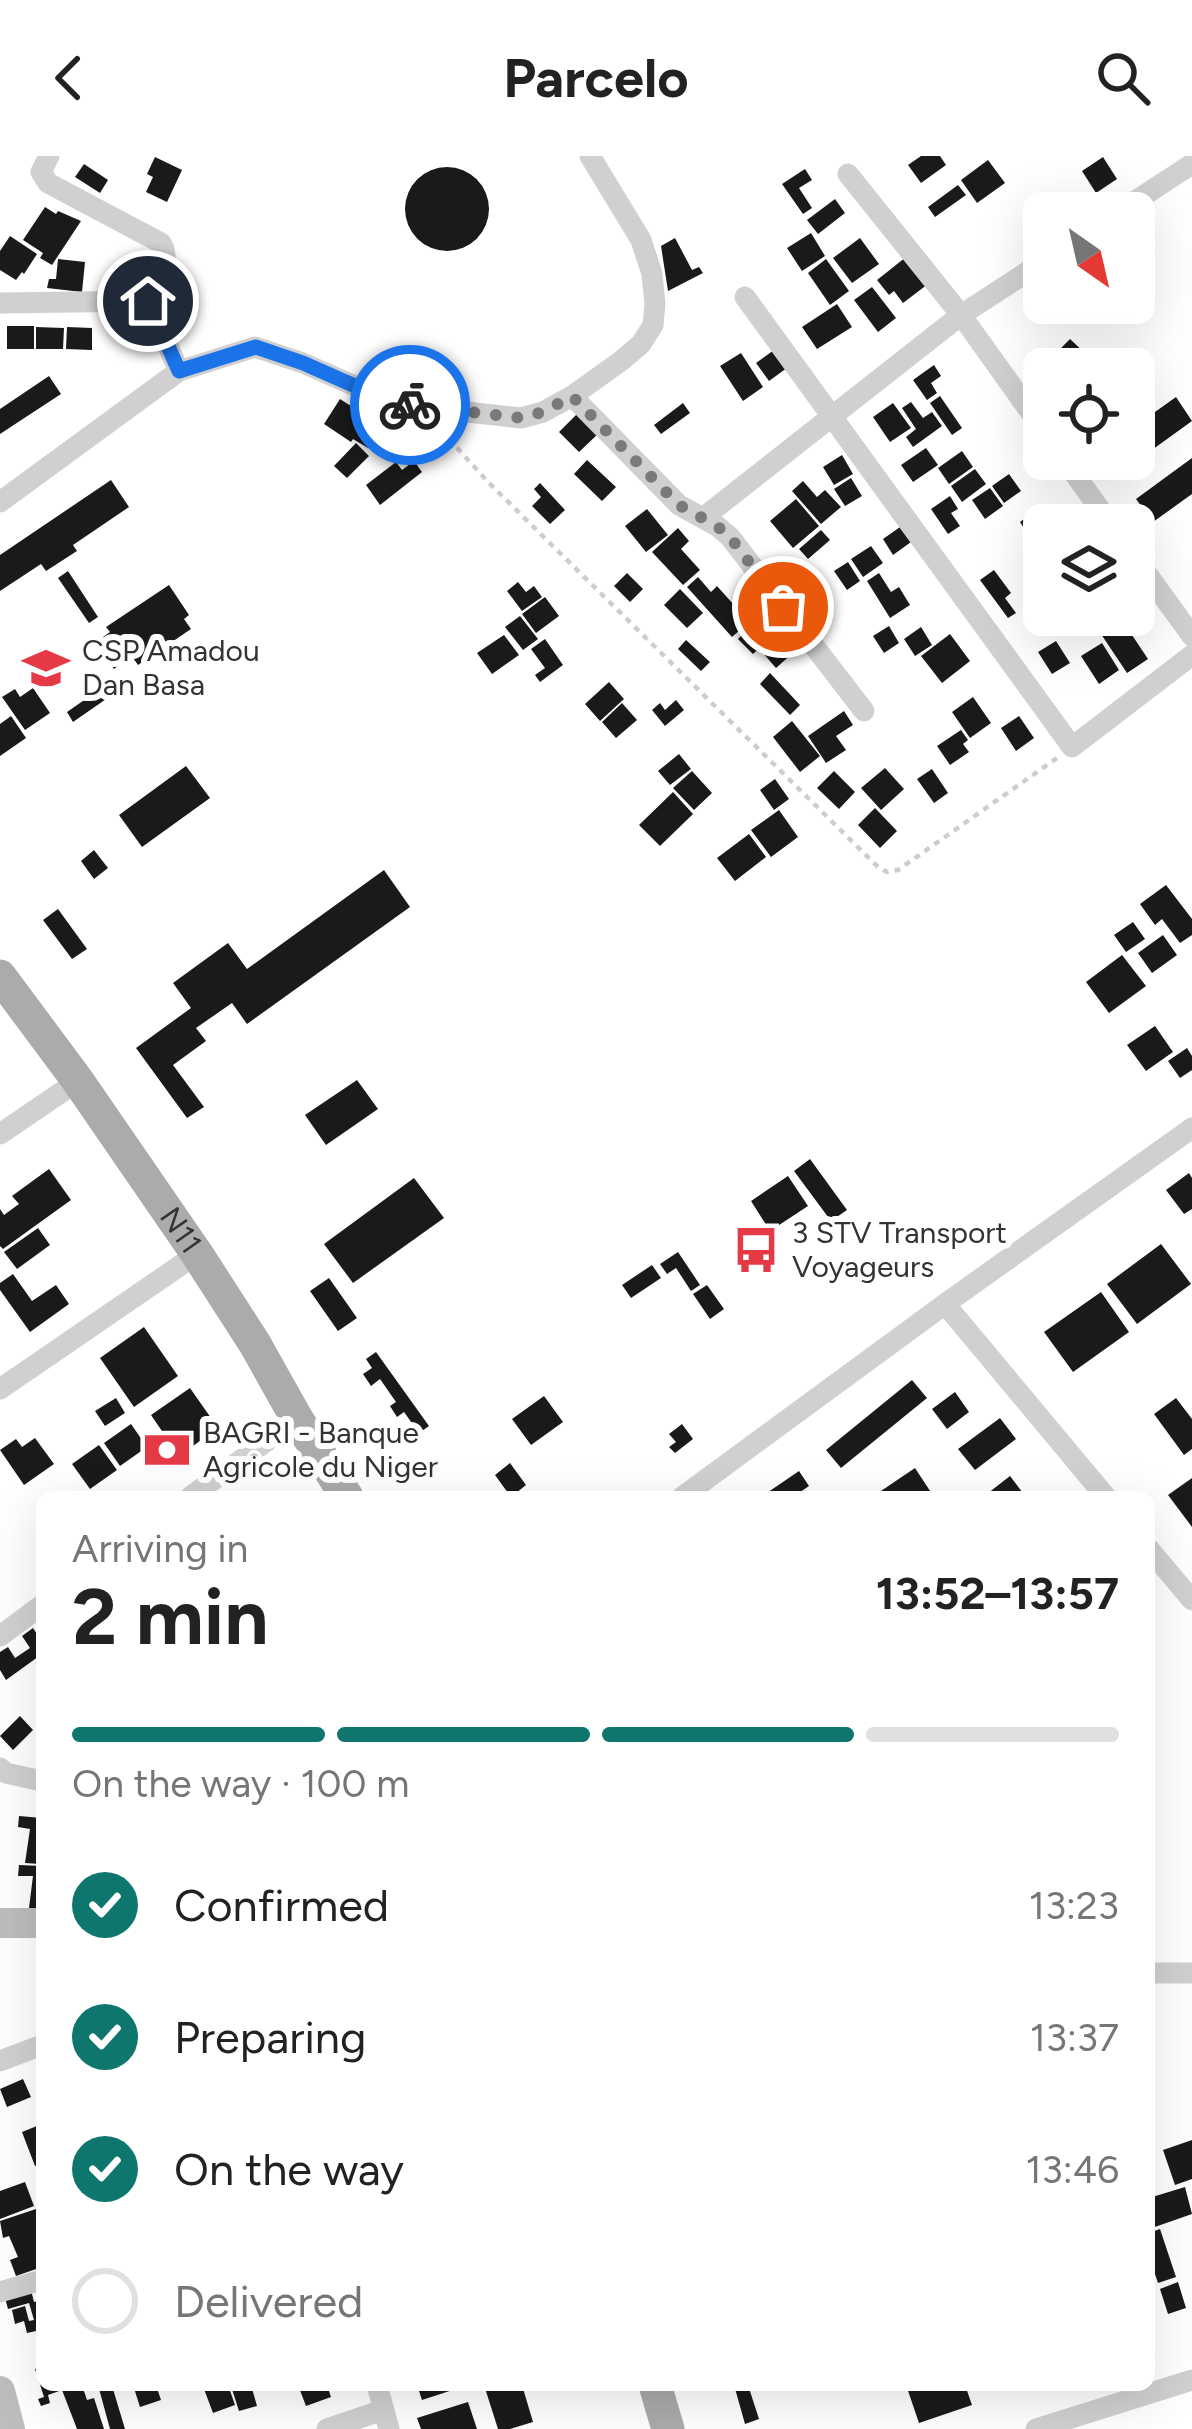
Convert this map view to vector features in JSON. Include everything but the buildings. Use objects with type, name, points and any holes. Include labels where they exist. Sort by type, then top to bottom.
[{"type":"main road","name":"N11","points":[[0,976],[197,1254],[343,1491]]},
{"type":"main road","points":[[657,2391],[668,2429]]},
{"type":"street","points":[[49,156],[41,172],[48,182],[161,243],[167,252],[148,301],[179,371]]},
{"type":"street","points":[[0,502],[179,371],[256,347],[389,401],[421,407],[521,418],[572,396],[641,344],[653,325],[655,304],[641,240],[590,156]]},
{"type":"street","points":[[1149,192],[1192,164]]},
{"type":"street","points":[[848,174],[961,315],[1023,402]]},
{"type":"street","points":[[704,518],[961,315],[1023,275]]},
{"type":"street","points":[[746,296],[1072,746],[1192,656]]},
{"type":"street","points":[[0,303],[148,301]]},
{"type":"street","points":[[572,396],[679,505],[730,537],[864,711]]},
{"type":"street","points":[[1155,585],[1192,636]]},
{"type":"street","points":[[0,1134],[78,1081]]},
{"type":"street","points":[[690,1491],[1192,1128]]},
{"type":"street","points":[[0,1389],[197,1254]]},
{"type":"street","points":[[945,1304],[1101,1491]]},
{"type":"street","points":[[198,1491],[297,1419]]},
{"type":"street","points":[[1155,1556],[1192,1600]]},
{"type":"street","points":[[0,1636],[36,1609]]},
{"type":"street","points":[[0,1768],[36,1780]]},
{"type":"street","points":[[0,1923],[36,1924]]},
{"type":"street","points":[[1155,1973],[1192,1973]]},
{"type":"street","points":[[0,2061],[36,2047]]},
{"type":"street","points":[[0,2292],[36,2282]]},
{"type":"street","points":[[1036,2429],[1192,2380]]},
{"type":"street","points":[[0,2391],[10,2429]]},
{"type":"street","points":[[327,2429],[386,2420],[378,2391]]},
{"type":"path","points":[[421,407],[488,482],[887,872],[898,870],[1072,746]]},
{"type":"way so far","points":[[410,405],[521,418],[572,396],[679,505],[730,537],[783,607]]},
{"type":"place","name":"CSP Amadou Dan Basa","points":[[46,668]]},
{"type":"place","name":"3 STV Transport Voyageurs","points":[[756,1250]]},
{"type":"place","name":"BAGRI - Banque Agricole du Niger","points":[[167,1450]]},
{"type":"route","points":[[148,301],[179,371],[256,347],[389,401],[410,405]]}]
